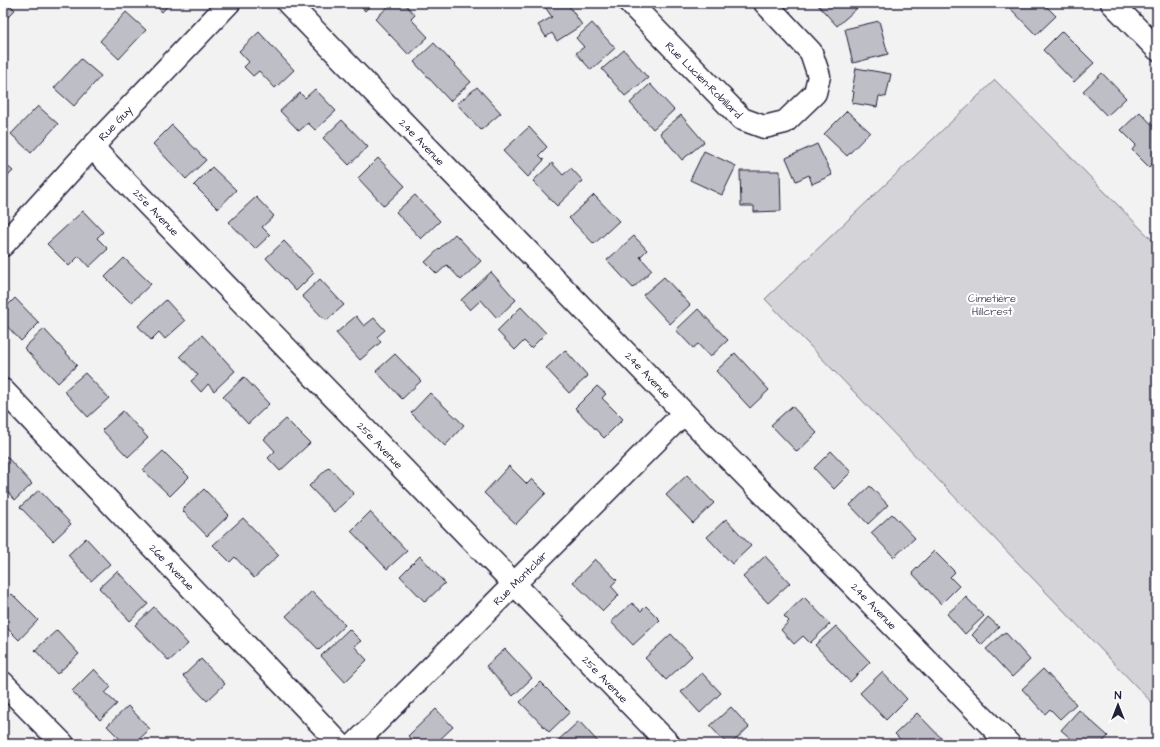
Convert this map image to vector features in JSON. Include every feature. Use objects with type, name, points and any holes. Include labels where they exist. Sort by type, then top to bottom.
[{"type":"street","name":"Rue Guy","points":[[3,245],[92,147],[229,3]]},
{"type":"street","name":"24e Avenue","points":[[288,3],[684,413],[1010,744]]},
{"type":"street","name":"Rue Lucien-Robillard","points":[[630,3],[742,119],[764,127],[785,122],[814,93],[819,76],[811,52],[765,3]]},
{"type":"street","points":[[1121,6],[1157,49]]},
{"type":"street","name":"25e Avenue","points":[[92,147],[669,744]]},
{"type":"street","name":"26e Avenue","points":[[3,390],[340,744]]},
{"type":"street","name":"Rue Montclair","points":[[355,744],[684,413]]},
{"type":"street","points":[[3,683],[63,744]]},
{"type":"green space","name":"Cimetière Hillcrest","points":[[995,80],[1157,245],[1157,708],[765,299]]},
{"type":"building","points":[[3,3],[8,3],[15,10],[3,22]]},
{"type":"building","points":[[153,3],[170,3],[162,12]]},
{"type":"building","points":[[357,3],[373,3],[365,11]]},
{"type":"building","points":[[392,3],[404,3],[415,15],[411,19],[428,37],[409,55],[375,19]]},
{"type":"building","points":[[552,3],[567,3],[582,25],[557,41],[552,33],[546,37],[538,25],[552,17],[545,7]]},
{"type":"building","points":[[816,3],[863,3],[837,26]]},
{"type":"building","points":[[1015,3],[1043,3],[1056,16],[1036,35],[1010,8]]},
{"type":"building","points":[[126,12],[146,30],[119,59],[100,41]]},
{"type":"building","points":[[879,21],[888,54],[853,63],[845,29]]},
{"type":"building","points":[[592,23],[615,48],[591,70],[576,53],[584,47],[576,38]]},
{"type":"building","points":[[1062,31],[1094,63],[1074,82],[1043,50]]},
{"type":"building","points":[[259,32],[294,70],[275,88],[259,71],[253,76],[244,67],[249,62],[239,51]]},
{"type":"building","points":[[434,43],[471,82],[450,101],[414,62]]},
{"type":"building","points":[[624,50],[648,78],[625,96],[602,69]]},
{"type":"building","points":[[81,59],[101,76],[74,106],[54,88]]},
{"type":"building","points":[[856,68],[891,74],[886,97],[879,96],[877,107],[852,103],[854,92],[852,91]]},
{"type":"building","points":[[1102,73],[1126,98],[1107,116],[1083,91]]},
{"type":"building","points":[[650,84],[674,110],[653,129],[630,103]]},
{"type":"building","points":[[477,87],[501,113],[481,130],[457,104]]},
{"type":"building","points":[[315,89],[336,111],[315,130],[308,123],[299,131],[280,111],[300,93],[305,98]]},
{"type":"building","points":[[38,106],[58,124],[31,153],[11,134]]},
{"type":"building","points":[[847,111],[870,132],[847,156],[824,134]]},
{"type":"building","points":[[1140,112],[1157,130],[1157,160],[1149,167],[1132,150],[1136,145],[1121,130]]},
{"type":"building","points":[[681,115],[704,142],[682,160],[660,133]]},
{"type":"building","points":[[342,120],[368,147],[349,165],[323,138]]},
{"type":"building","points":[[172,125],[206,160],[186,179],[153,144]]},
{"type":"building","points":[[529,127],[547,147],[539,155],[544,160],[528,177],[503,151]]},
{"type":"building","points":[[817,144],[832,175],[812,184],[809,175],[796,181],[786,158]]},
{"type":"building","points":[[704,151],[736,166],[722,195],[690,180]]},
{"type":"building","points":[[378,158],[405,186],[384,206],[358,178]]},
{"type":"building","points":[[3,162],[13,171],[3,181]]},
{"type":"building","points":[[552,163],[563,175],[571,168],[583,181],[557,206],[533,181]]},
{"type":"building","points":[[212,167],[236,190],[218,209],[194,185]]},
{"type":"building","points":[[740,171],[780,171],[781,211],[754,212],[754,206],[741,206]]},
{"type":"building","points":[[415,195],[440,221],[421,239],[396,212]]},
{"type":"building","points":[[594,195],[619,221],[594,244],[569,218]]},
{"type":"building","points":[[256,197],[274,216],[262,227],[270,235],[255,249],[229,222]]},
{"type":"building","points":[[83,211],[103,232],[97,238],[108,249],[89,267],[79,256],[69,266],[47,244]]},
{"type":"building","points":[[455,234],[481,261],[461,280],[447,265],[437,274],[425,262]]},
{"type":"building","points":[[634,236],[647,250],[640,257],[652,270],[633,288],[607,260]]},
{"type":"building","points":[[284,241],[314,273],[296,291],[266,258]]},
{"type":"building","points":[[124,258],[151,284],[131,303],[105,277]]},
{"type":"building","points":[[491,272],[516,300],[497,318],[481,300],[470,310],[461,300]]},
{"type":"building","points":[[664,277],[690,305],[670,324],[643,295]]},
{"type":"building","points":[[320,279],[344,305],[326,321],[302,296]]},
{"type":"building","points":[[15,298],[39,323],[21,341],[3,322],[3,310]]},
{"type":"building","points":[[166,300],[185,321],[165,339],[159,332],[151,340],[138,326]]},
{"type":"building","points":[[521,307],[546,333],[531,348],[524,341],[515,350],[497,331]]},
{"type":"building","points":[[698,309],[728,340],[710,357],[698,344],[693,348],[676,330]]},
{"type":"building","points":[[356,316],[364,326],[374,318],[385,330],[377,337],[381,342],[360,360],[336,333]]},
{"type":"building","points":[[44,329],[77,365],[58,383],[24,348]]},
{"type":"building","points":[[202,335],[235,371],[214,391],[208,384],[201,392],[191,381],[198,375],[180,356]]},
{"type":"building","points":[[565,350],[588,376],[569,393],[546,368]]},
{"type":"building","points":[[735,353],[769,390],[750,408],[716,371]]},
{"type":"building","points":[[395,354],[421,381],[402,399],[376,371]]},
{"type":"building","points":[[85,373],[109,398],[88,417],[64,391]]},
{"type":"building","points":[[244,377],[269,404],[248,424],[223,397]]},
{"type":"building","points":[[597,386],[606,394],[602,398],[623,419],[604,438],[575,408]]},
{"type":"building","points":[[430,393],[464,425],[445,446],[411,413]]},
{"type":"building","points":[[792,406],[817,433],[797,452],[771,425]]},
{"type":"building","points":[[123,411],[148,438],[128,457],[102,430]]},
{"type":"building","points":[[286,419],[310,443],[280,471],[268,458],[275,451],[264,439]]},
{"type":"building","points":[[163,451],[189,477],[170,496],[143,470]]},
{"type":"building","points":[[831,451],[851,472],[834,489],[814,468]]},
{"type":"building","points":[[6,456],[32,484],[15,500],[3,487],[3,459]]},
{"type":"building","points":[[509,466],[527,484],[532,479],[546,493],[516,524],[484,493]]},
{"type":"building","points":[[329,467],[354,494],[334,512],[309,486]]},
{"type":"building","points":[[687,475],[714,503],[693,523],[666,495]]},
{"type":"building","points":[[870,486],[888,505],[868,524],[850,505]]},
{"type":"building","points":[[204,489],[229,515],[207,536],[182,510]]},
{"type":"building","points":[[39,490],[71,524],[53,541],[20,507]]},
{"type":"building","points":[[370,512],[407,551],[387,569],[351,531]]},
{"type":"building","points":[[892,514],[915,538],[894,557],[871,533]]},
{"type":"building","points":[[243,518],[279,555],[254,578],[235,557],[230,562],[213,545]]},
{"type":"building","points":[[726,519],[751,546],[732,564],[707,537]]},
{"type":"building","points":[[86,538],[110,564],[91,581],[68,555]]},
{"type":"building","points":[[934,551],[955,572],[950,577],[959,586],[941,604],[912,573]]},
{"type":"building","points":[[420,556],[445,583],[425,602],[400,576]]},
{"type":"building","points":[[765,556],[790,583],[768,603],[743,577]]},
{"type":"building","points":[[595,559],[617,580],[611,586],[619,595],[603,611],[573,582]]},
{"type":"building","points":[[117,571],[148,604],[130,621],[99,588]]},
{"type":"building","points":[[312,591],[345,625],[319,650],[286,616]]},
{"type":"building","points":[[12,594],[38,620],[19,640],[3,624],[3,603]]},
{"type":"building","points":[[804,597],[830,624],[810,643],[803,636],[794,644],[781,630],[789,621],[784,616]]},
{"type":"building","points":[[966,597],[984,616],[965,634],[947,614]]},
{"type":"building","points":[[632,603],[641,611],[646,606],[660,620],[633,645],[611,622]]},
{"type":"building","points":[[154,607],[188,644],[169,661],[135,625]]},
{"type":"building","points":[[988,617],[999,627],[982,645],[972,635]]},
{"type":"building","points":[[836,626],[870,662],[850,682],[815,645]]},
{"type":"building","points":[[349,629],[361,641],[354,646],[367,660],[345,682],[321,656]]},
{"type":"building","points":[[57,630],[79,654],[57,674],[35,650]]},
{"type":"building","points":[[1005,632],[1030,660],[1012,677],[986,649]]},
{"type":"building","points":[[671,634],[692,656],[666,680],[645,658]]},
{"type":"building","points":[[505,649],[532,678],[513,696],[486,666]]},
{"type":"building","points":[[201,659],[225,684],[207,701],[183,676]]},
{"type":"building","points":[[94,669],[111,687],[105,693],[117,704],[100,720],[72,691]]},
{"type":"building","points":[[1043,669],[1076,704],[1060,719],[1050,709],[1045,714],[1022,689]]},
{"type":"building","points":[[882,672],[907,699],[886,720],[860,693]]},
{"type":"building","points":[[702,673],[721,693],[700,713],[681,692]]},
{"type":"building","points":[[540,682],[570,712],[549,732],[520,702]]},
{"type":"building","points":[[128,706],[150,729],[134,744],[125,744],[107,726]]},
{"type":"building","points":[[731,707],[749,727],[731,744],[727,744],[710,726]]},
{"type":"building","points":[[436,709],[453,727],[435,744],[416,744],[408,736]]},
{"type":"building","points":[[1079,710],[1108,736],[1101,744],[1077,744],[1061,730]]},
{"type":"building","points":[[917,713],[944,741],[941,744],[905,744],[895,734]]},
{"type":"building","points":[[579,721],[599,743],[554,744]]},
{"type":"building","points":[[762,738],[768,744],[755,744]]},
{"type":"building","points":[[775,740],[779,744],[771,744]]}]
